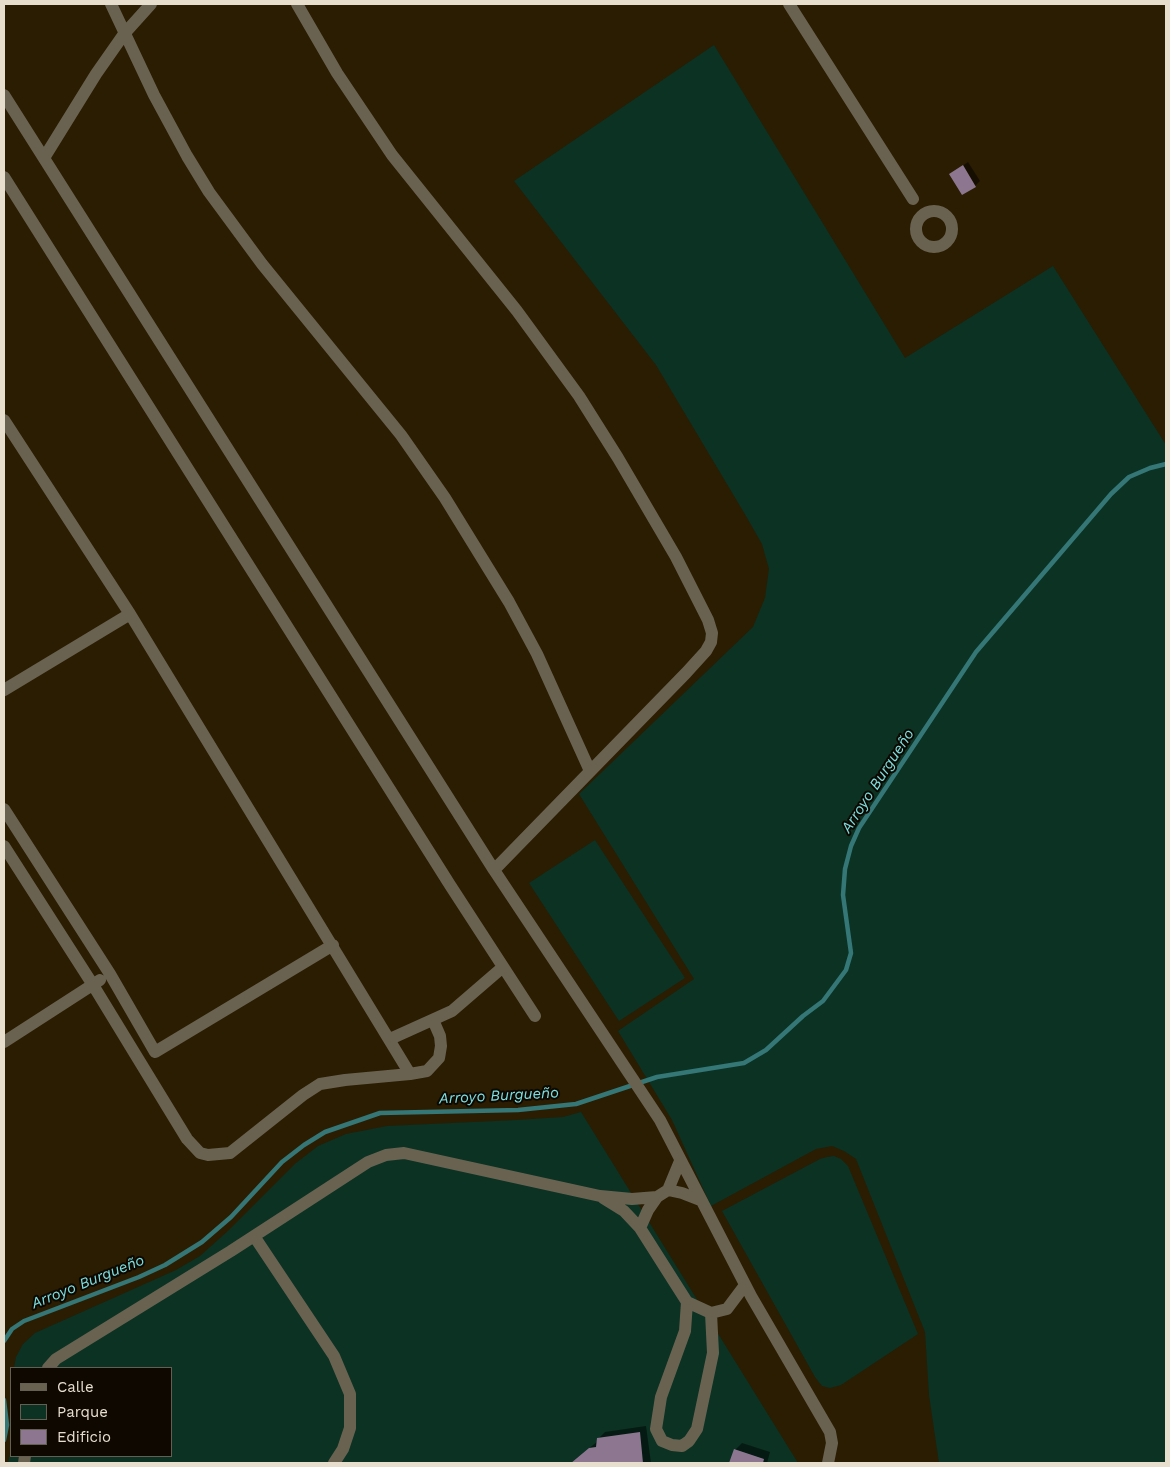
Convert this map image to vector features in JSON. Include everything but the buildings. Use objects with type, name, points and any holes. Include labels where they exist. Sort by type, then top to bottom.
[{"type":"street","points":[[111,4],[165,116],[209,192],[262,264],[401,435],[445,498],[509,602],[537,654],[590,771]]},
{"type":"street","points":[[44,158],[77,104],[124,34],[151,4]]},
{"type":"street","points":[[297,4],[337,74],[392,155],[517,311],[579,396],[671,549],[708,620],[712,633],[706,651],[494,870]]},
{"type":"street","points":[[789,4],[913,199],[917,236],[925,245],[930,247],[942,246],[951,238],[952,226],[946,216],[913,199]]},
{"type":"street","points":[[4,95],[494,870],[660,1120],[745,1285],[830,1432],[832,1443],[828,1463]]},
{"type":"street","points":[[4,177],[450,885],[536,1016]]},
{"type":"street","points":[[917,224],[924,214],[936,211]]},
{"type":"street","points":[[4,420],[130,614],[410,1074]]},
{"type":"street","points":[[4,690],[130,614]]},
{"type":"street","points":[[4,809],[110,974],[155,1052],[332,945]]},
{"type":"street","points":[[4,846],[93,985],[187,1139],[200,1153],[208,1155],[230,1153],[303,1095],[320,1084],[427,1071],[439,1058],[441,1046],[440,1036],[433,1020]]},
{"type":"street","points":[[390,1039],[452,1010],[503,967]]},
{"type":"street","points":[[4,1042],[110,974]]},
{"type":"street","points":[[49,1367],[56,1358],[254,1236],[368,1162],[386,1155],[404,1153],[600,1196],[632,1199],[657,1197]]},
{"type":"street","points":[[640,1228],[648,1210],[657,1197],[668,1190],[680,1161]]},
{"type":"street","points":[[668,1190],[700,1200]]},
{"type":"street","points":[[600,1196],[624,1210],[640,1228],[687,1302],[711,1313],[727,1309],[745,1285]]},
{"type":"street","points":[[254,1236],[334,1356],[350,1394],[350,1428],[343,1449],[334,1463]]},
{"type":"street","points":[[687,1302],[685,1331],[661,1397],[656,1428],[662,1441],[672,1445],[682,1446],[690,1441],[697,1430],[713,1353],[711,1313]]},
{"type":"green space","points":[[714,45],[905,358],[1053,266],[1166,445],[1166,1463],[939,1463],[929,1395],[925,1332],[856,1159],[832,1146],[816,1149],[711,1206],[672,1120],[618,1031],[694,979],[579,794],[753,627],[765,598],[769,569],[762,544],[656,365],[514,181]]},
{"type":"green space","points":[[595,840],[685,978],[619,1021],[529,883]]},
{"type":"green space","points":[[581,1112],[798,1463],[8,1463],[10,1454],[10,1457],[172,1457],[172,1367],[14,1367],[16,1357],[23,1344],[35,1333],[176,1270],[200,1256],[229,1230],[296,1163],[318,1146],[346,1134],[387,1126],[563,1117]]},
{"type":"green space","points":[[834,1156],[841,1159],[848,1166],[918,1334],[841,1385],[830,1388],[822,1386],[815,1377],[722,1211],[820,1159]]},
{"type":"waterway","name":"Arroyo Burgueño","points":[[4,1341],[12,1329],[24,1321],[139,1277],[165,1265],[202,1242],[231,1217],[282,1162],[325,1132],[380,1113],[518,1110],[576,1104],[657,1077],[744,1063],[766,1050],[803,1016],[823,1001],[846,970],[851,953],[843,895],[845,869],[851,846],[859,828],[976,652],[1111,494],[1129,477],[1150,468],[1166,464]]},
{"type":"waterway","name":"Arroyo Burgueño","points":[[4,1400],[7,1425],[4,1440]]}]
